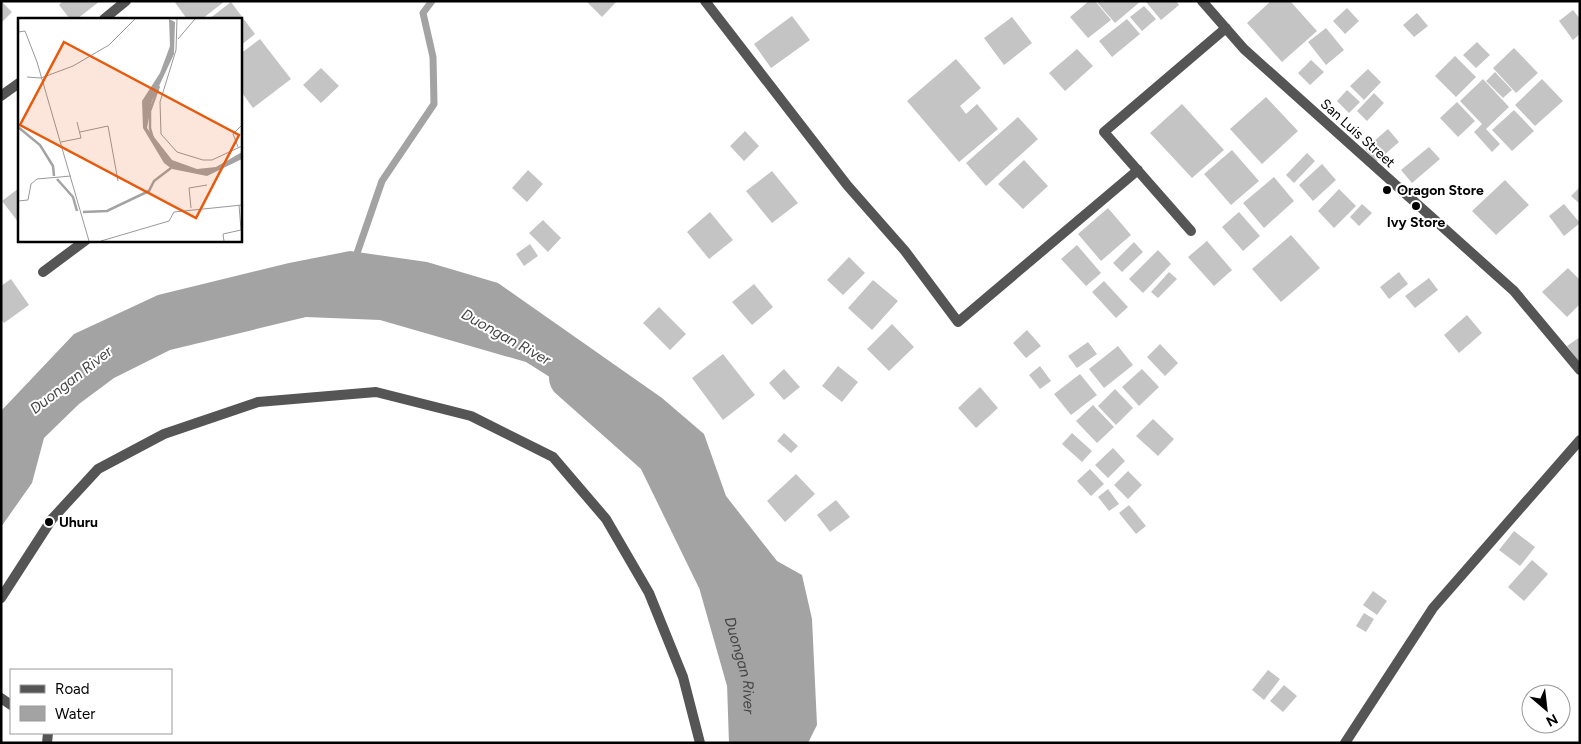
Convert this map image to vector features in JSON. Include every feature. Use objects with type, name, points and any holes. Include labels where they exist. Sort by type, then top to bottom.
[{"type":"street","points":[[105,18],[126,1]]},
{"type":"street","points":[[705,1],[847,185],[905,251],[958,322],[1138,170]]},
{"type":"street","name":"San Luis Street","points":[[1202,1],[1244,49],[1514,291],[1580,370]]},
{"type":"street","points":[[1191,231],[1104,132],[1226,28]]},
{"type":"street","points":[[1,96],[18,84]]},
{"type":"street","points":[[43,272],[85,241]]},
{"type":"street","points":[[1,598],[52,519],[98,468],[164,434],[258,402],[376,392],[471,416],[553,457],[606,519],[649,593],[683,677],[700,743]]},
{"type":"street","points":[[1346,743],[1434,608],[1580,440]]},
{"type":"water","points":[[350,251],[427,262],[498,283],[662,398],[704,434],[726,496],[777,561],[802,575],[812,619],[817,725],[808,743],[750,743],[751,730],[746,658],[719,554],[678,450],[602,410],[526,362],[380,320],[306,317],[170,350],[114,378],[79,404],[44,438],[32,483],[1,527],[1,411],[74,334],[158,295],[289,263]]},
{"type":"building","points":[[1,1],[12,12],[1,23]]},
{"type":"building","points":[[63,1],[100,1],[78,18],[69,18],[59,5]]},
{"type":"building","points":[[174,1],[225,1],[203,18],[186,18]]},
{"type":"building","points":[[586,1],[617,1],[602,17]]},
{"type":"building","points":[[1089,1],[1095,1],[1111,20],[1088,38],[1070,17]]},
{"type":"building","points":[[1096,1],[1141,1],[1115,23]]},
{"type":"building","points":[[1147,1],[1176,1],[1179,5],[1161,20]]},
{"type":"building","points":[[1271,1],[1290,1],[1317,31],[1282,62],[1247,23]]},
{"type":"building","points":[[231,2],[255,34],[241,45],[241,18],[210,18]]},
{"type":"building","points":[[1144,6],[1156,19],[1142,31],[1130,17]]},
{"type":"building","points":[[1347,8],[1359,21],[1345,34],[1333,21]]},
{"type":"building","points":[[1573,10],[1580,19],[1580,34],[1573,40],[1559,21]]},
{"type":"building","points":[[1417,13],[1428,26],[1414,37],[1403,25]]},
{"type":"building","points":[[792,16],[810,40],[771,68],[754,44]]},
{"type":"building","points":[[1012,17],[1032,43],[1004,65],[984,38]]},
{"type":"building","points":[[1127,19],[1140,34],[1112,57],[1099,41]]},
{"type":"building","points":[[1326,28],[1344,50],[1326,65],[1308,42]]},
{"type":"building","points":[[260,39],[291,79],[253,108],[241,91],[241,53]]},
{"type":"building","points":[[1477,42],[1490,55],[1476,68],[1463,55]]},
{"type":"building","points":[[1514,48],[1538,73],[1516,93],[1493,68]]},
{"type":"building","points":[[1077,49],[1093,66],[1065,91],[1049,73]]},
{"type":"building","points":[[1455,56],[1476,77],[1456,97],[1435,76]]},
{"type":"building","points":[[956,59],[981,88],[960,106],[966,114],[977,104],[998,129],[959,162],[907,101]]},
{"type":"building","points":[[1311,60],[1324,72],[1310,85],[1298,73]]},
{"type":"building","points":[[321,68],[339,86],[321,103],[303,85]]},
{"type":"building","points":[[1368,69],[1381,82],[1364,100],[1350,86]]},
{"type":"building","points":[[1495,72],[1512,90],[1503,98],[1486,81]]},
{"type":"building","points":[[1483,79],[1509,107],[1486,129],[1500,144],[1492,152],[1474,132],[1482,124],[1460,101]]},
{"type":"building","points":[[1542,79],[1563,101],[1535,126],[1515,105]]},
{"type":"building","points":[[1347,90],[1360,102],[1349,113],[1337,101]]},
{"type":"building","points":[[1374,93],[1384,103],[1367,121],[1357,111]]},
{"type":"building","points":[[1266,97],[1298,131],[1262,164],[1230,129]]},
{"type":"building","points":[[1457,102],[1475,121],[1458,137],[1440,118]]},
{"type":"building","points":[[1182,104],[1224,150],[1192,178],[1150,133]]},
{"type":"building","points":[[1514,110],[1534,131],[1512,151],[1492,130]]},
{"type":"building","points":[[1018,117],[1038,139],[986,186],[966,163]]},
{"type":"building","points":[[1388,129],[1399,142],[1376,162],[1365,149]]},
{"type":"building","points":[[745,131],[759,146],[744,161],[730,146]]},
{"type":"building","points":[[1429,147],[1440,159],[1412,183],[1401,170]]},
{"type":"building","points":[[1232,150],[1259,181],[1231,205],[1204,174]]},
{"type":"building","points":[[1307,153],[1315,161],[1294,183],[1286,175]]},
{"type":"building","points":[[1024,160],[1048,186],[1023,209],[998,184]]},
{"type":"building","points":[[1322,164],[1336,180],[1313,201],[1299,185]]},
{"type":"building","points":[[528,170],[543,184],[527,202],[512,188]]},
{"type":"building","points":[[772,171],[798,203],[772,223],[746,191]]},
{"type":"building","points":[[1274,177],[1294,201],[1264,228],[1243,203]]},
{"type":"building","points":[[1505,180],[1529,205],[1496,235],[1472,211]]},
{"type":"building","points":[[1580,187],[1580,204],[1571,196]]},
{"type":"building","points":[[18,189],[18,222],[2,201]]},
{"type":"building","points":[[1339,189],[1356,206],[1334,228],[1318,211]]},
{"type":"building","points":[[1362,204],[1372,213],[1359,226],[1350,217]]},
{"type":"building","points":[[1564,204],[1580,223],[1564,236],[1549,216]]},
{"type":"building","points":[[1108,208],[1131,235],[1101,261],[1078,234]]},
{"type":"building","points":[[710,212],[733,240],[709,259],[687,232]]},
{"type":"building","points":[[1239,212],[1260,236],[1243,251],[1222,227]]},
{"type":"building","points":[[543,220],[561,238],[548,252],[529,233]]},
{"type":"building","points":[[1291,235],[1320,268],[1281,302],[1252,269]]},
{"type":"building","points":[[1207,241],[1232,270],[1214,286],[1188,257]]},
{"type":"building","points":[[1134,242],[1143,252],[1122,272],[1113,263]]},
{"type":"building","points":[[530,244],[538,256],[524,266],[516,254]]},
{"type":"building","points":[[1077,245],[1101,273],[1086,286],[1061,259]]},
{"type":"building","points":[[1158,250],[1171,264],[1143,293],[1129,279]]},
{"type":"building","points":[[849,257],[865,273],[843,295],[827,280]]},
{"type":"building","points":[[1568,268],[1580,280],[1580,304],[1567,317],[1542,292]]},
{"type":"building","points":[[1169,272],[1177,279],[1158,298],[1151,292]]},
{"type":"building","points":[[1399,272],[1408,284],[1389,299],[1380,287]]},
{"type":"building","points":[[1429,278],[1438,290],[1415,308],[1405,296]]},
{"type":"building","points":[[11,279],[29,305],[4,323],[1,319],[1,286]]},
{"type":"building","points":[[873,280],[898,301],[872,330],[848,308]]},
{"type":"building","points":[[1104,281],[1128,307],[1116,318],[1092,292]]},
{"type":"building","points":[[754,284],[773,307],[752,325],[732,302]]},
{"type":"building","points":[[659,307],[686,334],[670,350],[643,323]]},
{"type":"building","points":[[1467,315],[1482,333],[1459,353],[1444,335]]},
{"type":"building","points":[[892,324],[914,347],[889,371],[867,349]]},
{"type":"building","points":[[1027,330],[1041,346],[1026,358],[1013,343]]},
{"type":"building","points":[[1580,337],[1580,363],[1567,346]]},
{"type":"building","points":[[1088,342],[1097,354],[1077,368],[1068,356]]},
{"type":"building","points":[[1160,344],[1178,363],[1165,376],[1147,357]]},
{"type":"building","points":[[1118,346],[1133,365],[1104,388],[1089,369]]},
{"type":"building","points":[[723,354],[755,395],[723,420],[692,378]]},
{"type":"building","points":[[838,366],[858,382],[842,402],[822,386]]},
{"type":"building","points":[[1040,366],[1051,381],[1040,389],[1029,375]]},
{"type":"building","points":[[784,369],[800,387],[784,400],[769,383]]},
{"type":"building","points":[[1142,369],[1159,387],[1139,406],[1122,387]]},
{"type":"building","points":[[1080,374],[1097,395],[1071,415],[1054,394]]},
{"type":"building","points":[[980,387],[998,408],[976,428],[958,408]]},
{"type":"building","points":[[1115,389],[1133,408],[1116,425],[1098,406]]},
{"type":"building","points":[[1093,405],[1114,427],[1097,443],[1076,421]]},
{"type":"building","points":[[1153,419],[1174,439],[1158,456],[1136,436]]},
{"type":"building","points":[[784,433],[798,446],[791,453],[777,441]]},
{"type":"building","points":[[1072,433],[1092,451],[1082,462],[1062,444]]},
{"type":"building","points":[[1113,448],[1125,461],[1108,478],[1095,465]]},
{"type":"building","points":[[1090,469],[1104,484],[1091,496],[1077,481]]},
{"type":"building","points":[[1128,471],[1142,485],[1128,499],[1114,485]]},
{"type":"building","points":[[796,474],[815,494],[785,522],[767,501]]},
{"type":"building","points":[[1108,489],[1119,504],[1109,511],[1098,497]]},
{"type":"building","points":[[836,500],[850,517],[830,532],[817,515]]},
{"type":"building","points":[[1129,505],[1146,526],[1136,534],[1119,513]]},
{"type":"building","points":[[1514,531],[1535,547],[1520,566],[1499,550]]},
{"type":"building","points":[[1532,560],[1548,574],[1524,601],[1508,587]]},
{"type":"building","points":[[1373,591],[1387,601],[1377,615],[1363,605]]},
{"type":"building","points":[[1364,613],[1374,619],[1366,632],[1356,626]]},
{"type":"building","points":[[1268,670],[1280,679],[1264,700],[1252,690]]},
{"type":"building","points":[[1284,685],[1297,696],[1283,712],[1270,701]]},
{"type":"waterway","points":[[355,259],[382,181],[434,104],[433,57],[423,13],[432,1]]},
{"type":"waterway","name":"Duongan River","points":[[570,378],[658,456],[719,581],[748,683],[750,743]]},
{"type":"place","name":"Oragon Store","points":[[1387,190]]},
{"type":"place","name":"Ivy Store","points":[[1416,206]]},
{"type":"place","name":"Uhuru","points":[[49,522]]}]
